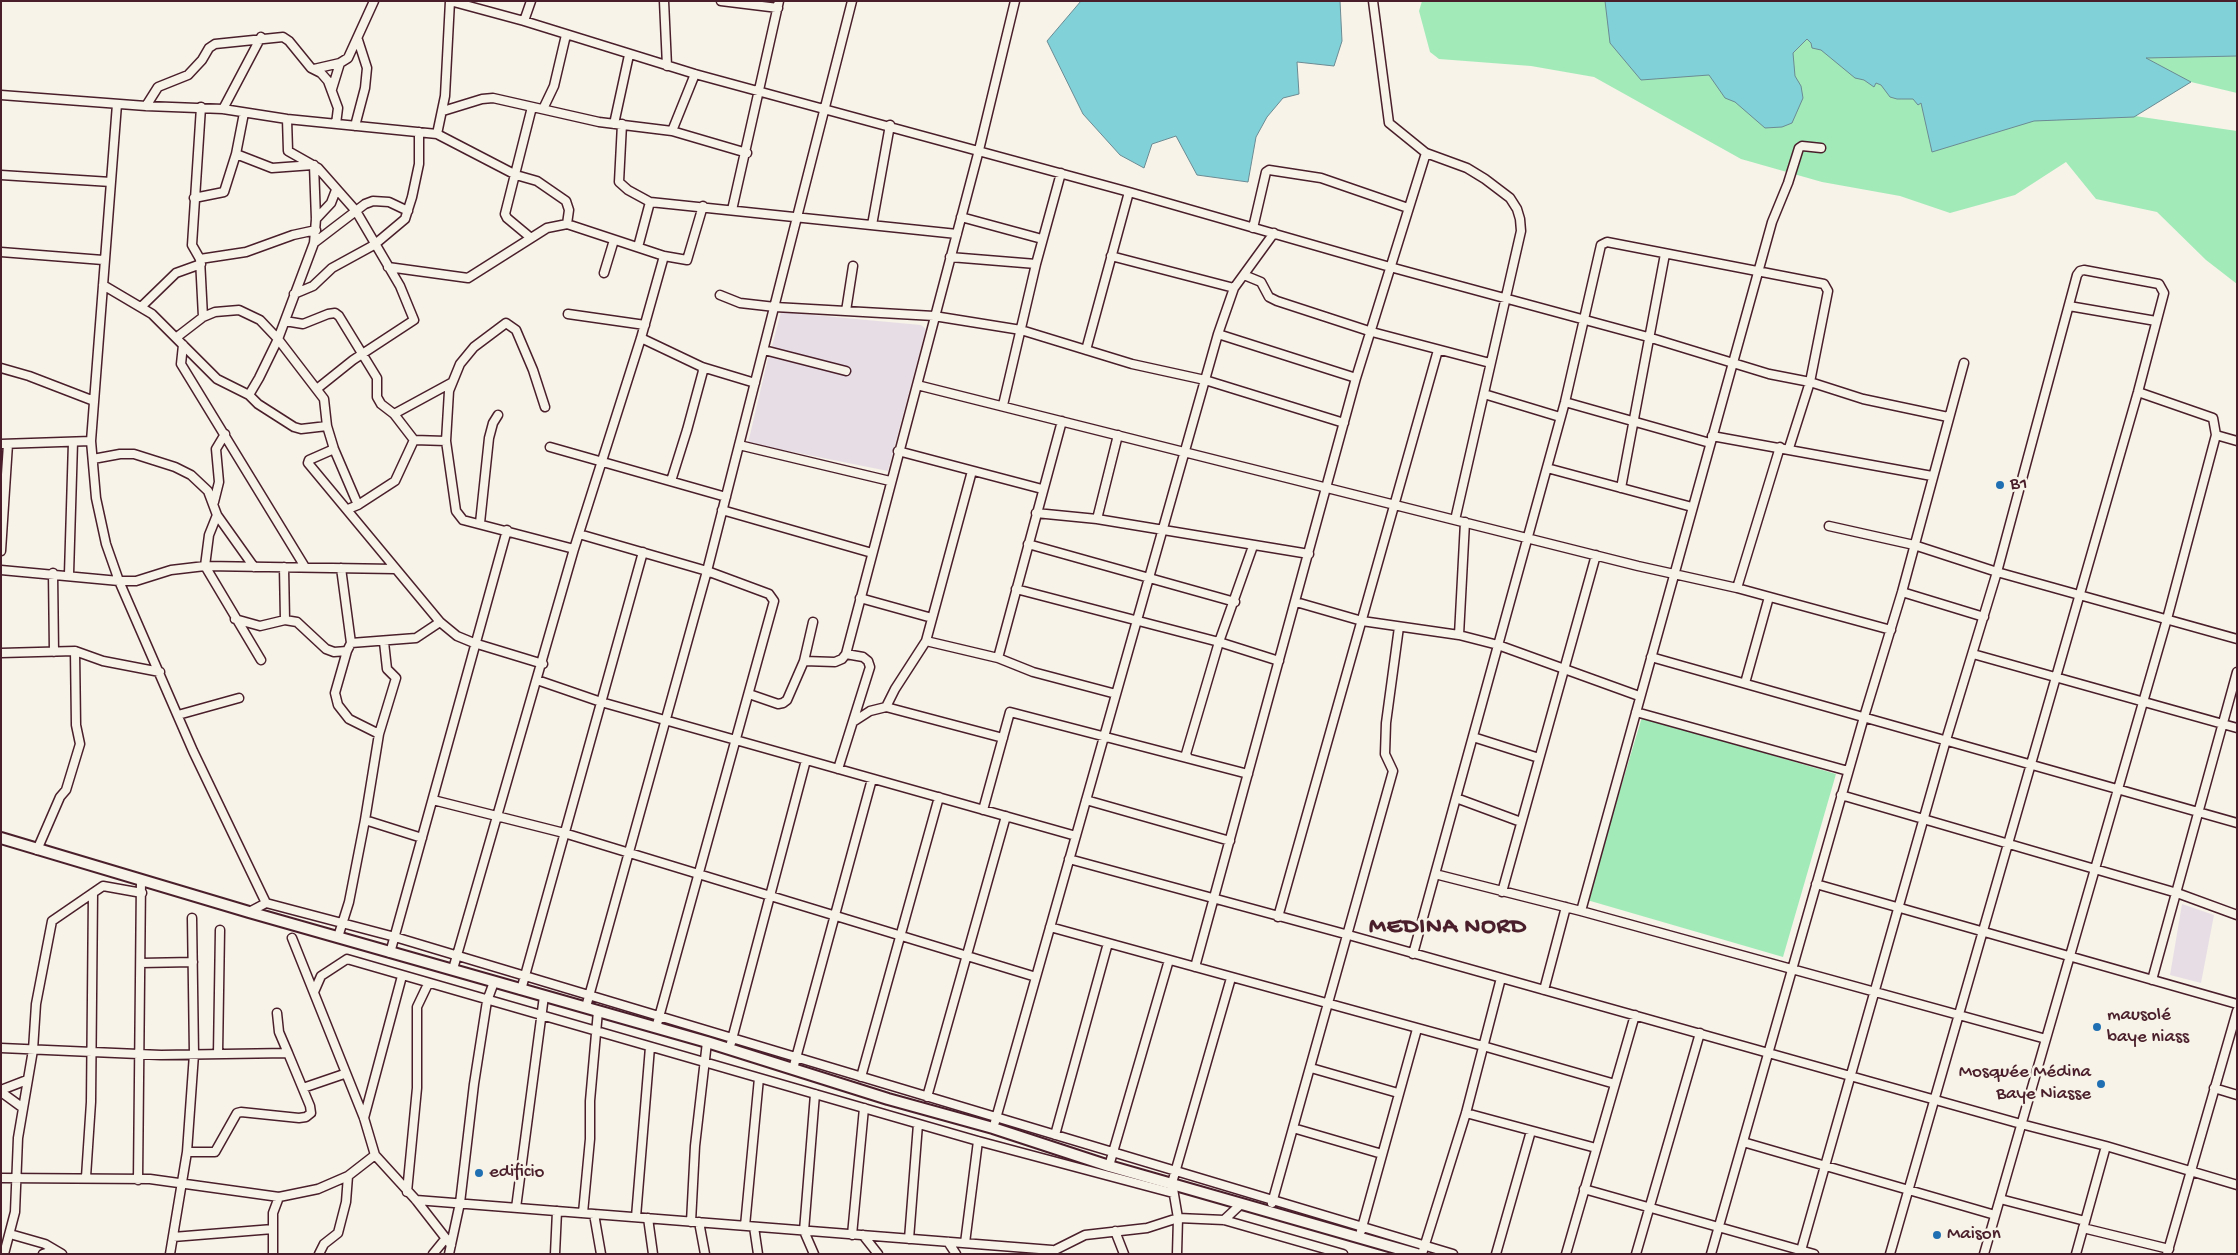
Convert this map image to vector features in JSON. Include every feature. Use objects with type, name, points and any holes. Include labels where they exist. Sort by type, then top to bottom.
[{"type":"street","points":[[314,69],[340,63],[352,53],[374,1]]},
{"type":"street","points":[[438,134],[443,111],[450,1],[524,21],[667,66],[890,125],[1390,267],[1648,337],[1769,374],[1810,382],[1863,399],[1948,417]]},
{"type":"street","points":[[524,21],[531,1]]},
{"type":"street","points":[[664,1],[667,66]]},
{"type":"street","points":[[721,1],[779,4],[747,153],[732,210]]},
{"type":"street","points":[[586,1008],[627,854],[707,571],[852,1]]},
{"type":"street","points":[[804,661],[834,662],[842,660],[846,654],[890,481],[979,150],[1015,1]]},
{"type":"street","points":[[1373,1],[1387,118],[1392,127],[1416,143],[1426,153],[1467,168],[1485,179],[1510,198],[1518,209],[1521,231],[1455,520]]},
{"type":"street","points":[[544,109],[552,91],[566,35]]},
{"type":"street","points":[[223,109],[261,37]]},
{"type":"street","points":[[146,106],[158,87],[188,75],[209,48],[215,44],[261,37],[283,37],[289,40],[308,65],[326,78],[338,108],[336,124]]},
{"type":"street","points":[[355,126],[366,78],[366,63],[358,40]]},
{"type":"street","points":[[629,54],[618,124],[619,182],[628,190],[650,202],[703,206],[957,234]]},
{"type":"street","points":[[332,89],[340,63]]},
{"type":"street","points":[[672,131],[696,74]]},
{"type":"street","points":[[1,95],[146,106],[201,107],[287,119],[438,134],[516,175],[537,182],[566,201],[569,210],[567,224]]},
{"type":"street","points":[[443,111],[487,98],[618,124],[672,131],[747,153]]},
{"type":"street","points":[[117,104],[103,260],[103,285],[91,441],[96,498],[106,544],[119,581],[178,715],[266,903]]},
{"type":"street","points":[[201,107],[194,198],[193,249],[200,262],[203,317]]},
{"type":"street","points":[[531,238],[505,214],[532,107]]},
{"type":"street","points":[[194,198],[224,192],[236,154],[244,113]]},
{"type":"street","points":[[284,167],[288,151],[287,119]]},
{"type":"street","points":[[872,225],[890,125]]},
{"type":"street","points":[[294,294],[313,286],[332,268],[374,245],[401,224],[408,211],[419,164],[419,132]]},
{"type":"street","points":[[1581,910],[1772,222],[1788,183],[1797,151],[1802,146],[1821,148]]},
{"type":"street","points":[[288,151],[314,165],[356,211],[408,301],[414,320],[361,355],[318,388]]},
{"type":"street","points":[[1195,967],[1356,378],[1372,332],[1390,267],[1426,153]]},
{"type":"street","points":[[236,154],[272,168],[314,165]]},
{"type":"street","points":[[249,395],[278,339],[314,243],[316,219],[314,165]]},
{"type":"street","points":[[1253,228],[1266,172],[1269,170],[1322,178],[1408,208]]},
{"type":"street","points":[[1003,405],[1042,239],[1061,173]]},
{"type":"street","points":[[1,175],[111,182]]},
{"type":"street","points":[[316,219],[331,203],[336,190]]},
{"type":"street","points":[[1086,350],[1129,192]]},
{"type":"street","points":[[331,203],[346,200]]},
{"type":"street","points":[[314,243],[365,204],[380,200],[408,211]]},
{"type":"street","points":[[638,247],[650,202]]},
{"type":"street","points":[[388,267],[468,278],[551,226],[567,224],[664,256],[682,260],[689,257],[703,206]]},
{"type":"street","points":[[961,217],[1042,239]]},
{"type":"street","points":[[141,307],[176,273],[200,262],[246,252],[293,235],[316,230]]},
{"type":"street","points":[[993,1128],[1218,334],[1234,288],[1274,233]]},
{"type":"street","points":[[604,272],[614,240]]},
{"type":"street","points":[[1413,954],[1565,402],[1601,245],[1607,242],[1827,286],[1828,291],[1810,382],[1789,448]]},
{"type":"street","points":[[1,252],[103,260]]},
{"type":"street","points":[[1621,488],[1665,254]]},
{"type":"street","points":[[453,969],[496,817],[543,664],[574,549],[645,325],[664,256]]},
{"type":"street","points":[[1111,256],[1234,288]]},
{"type":"street","points":[[950,257],[1036,264]]},
{"type":"street","points":[[846,311],[853,266]]},
{"type":"street","points":[[1801,1252],[1946,740],[1997,572],[2080,271],[2158,284],[2164,293],[2138,392],[1890,1254]]},
{"type":"street","points":[[1244,275],[1261,282],[1269,297],[1277,301],[1372,332],[1490,363]]},
{"type":"street","points":[[103,285],[152,314],[217,379],[249,395],[258,404],[294,427],[301,429],[327,426]]},
{"type":"street","points":[[720,295],[740,303],[775,307],[934,316],[1021,330],[1132,364],[1205,380],[1344,423]]},
{"type":"street","points":[[2069,306],[2156,321]]},
{"type":"street","points":[[177,337],[203,317],[215,312],[239,310],[260,320],[318,388],[325,401],[327,426],[334,449],[358,504]]},
{"type":"street","points":[[284,321],[306,323],[335,313],[348,328],[361,355],[377,378],[377,397],[381,404],[394,414],[414,440]]},
{"type":"street","points":[[568,314],[645,325]]},
{"type":"street","points":[[545,407],[533,370],[516,330],[506,323],[489,334],[467,354],[451,383],[446,441],[456,511],[463,520],[574,549]]},
{"type":"street","points":[[1218,334],[1356,378]]},
{"type":"street","points":[[641,338],[702,367],[755,383]]},
{"type":"street","points":[[183,346],[181,364],[305,567]]},
{"type":"street","points":[[764,350],[846,371]]},
{"type":"street","points":[[1278,917],[1438,350]]},
{"type":"street","points":[[1711,1254],[1841,795],[1902,592],[1964,363]]},
{"type":"street","points":[[671,481],[687,430],[703,371],[702,367]]},
{"type":"street","points":[[1,368],[29,376],[94,401]]},
{"type":"street","points":[[394,414],[451,383]]},
{"type":"street","points":[[917,385],[1003,405],[1674,575],[1737,588],[1891,630]]},
{"type":"street","points":[[1984,1254],[2167,619],[2216,435],[2213,418],[2138,392]]},
{"type":"street","points":[[1484,394],[1560,417]]},
{"type":"street","points":[[1565,402],[1633,422],[1711,439],[1789,448],[1932,476]]},
{"type":"street","points":[[480,523],[489,438],[493,423],[498,415]]},
{"type":"street","points":[[998,658],[1062,421]]},
{"type":"street","points":[[214,502],[219,482],[216,449],[225,434]]},
{"type":"street","points":[[1097,519],[1118,435]]},
{"type":"street","points":[[2216,435],[2237,441]]},
{"type":"street","points":[[414,440],[446,441]]},
{"type":"street","points":[[348,509],[395,482],[414,440]]},
{"type":"street","points":[[1,551],[5,444],[91,441]]},
{"type":"street","points":[[68,574],[73,442]]},
{"type":"street","points":[[739,445],[890,481]]},
{"type":"street","points":[[550,447],[726,497]]},
{"type":"street","points":[[1737,588],[1780,447]]},
{"type":"street","points":[[334,449],[308,461],[440,622],[453,633],[474,643],[543,664]]},
{"type":"street","points":[[898,451],[1042,490]]},
{"type":"street","points":[[92,459],[120,454],[134,454],[175,467],[200,483],[214,502],[217,515],[254,567]]},
{"type":"street","points":[[1547,468],[1692,507]]},
{"type":"street","points":[[886,707],[926,640],[972,471]]},
{"type":"street","points":[[722,510],[872,554]]},
{"type":"street","points":[[1036,513],[1097,519],[1309,554]]},
{"type":"street","points":[[217,515],[209,535],[205,566],[261,660]]},
{"type":"street","points":[[1458,635],[1465,522]]},
{"type":"street","points":[[1829,526],[1914,545],[1997,572],[2080,593],[2237,639]]},
{"type":"street","points":[[390,952],[433,800],[474,643],[507,530]]},
{"type":"street","points":[[579,534],[707,571],[769,594],[774,602],[749,694],[734,740],[656,1028]]},
{"type":"street","points":[[1028,544],[1235,602]]},
{"type":"street","points":[[1188,758],[1186,754],[1219,642],[1235,602],[1253,546]]},
{"type":"street","points":[[521,990],[643,552]]},
{"type":"street","points":[[1502,892],[1566,669],[1596,555]]},
{"type":"street","points":[[1,570],[136,581],[171,570],[205,566],[395,569]]},
{"type":"street","points":[[284,567],[285,620]]},
{"type":"street","points":[[341,568],[351,643],[335,693],[338,705],[348,719],[378,734]]},
{"type":"street","points":[[53,573],[54,652]]},
{"type":"street","points":[[1016,589],[1136,622],[1219,642],[1279,661]]},
{"type":"street","points":[[1902,592],[1984,617]]},
{"type":"street","points":[[1745,683],[1769,597]]},
{"type":"street","points":[[860,598],[932,618]]},
{"type":"street","points":[[1296,602],[1362,621],[1458,635],[1498,645],[1639,696]]},
{"type":"street","points":[[235,619],[260,626],[285,620],[297,622],[304,626],[331,652],[347,651]]},
{"type":"street","points":[[351,643],[384,642],[416,638],[440,622]]},
{"type":"street","points":[[749,694],[778,704],[787,700],[804,661],[813,622]]},
{"type":"street","points":[[1269,1213],[1311,1068],[1345,934],[1393,771],[1385,754],[1386,723],[1399,627]]},
{"type":"street","points":[[926,640],[998,658],[1033,672],[1116,694]]},
{"type":"street","points":[[338,937],[344,923],[365,820],[378,734],[396,678],[387,669],[384,642]]},
{"type":"street","points":[[1,653],[75,651],[103,661],[160,672]]},
{"type":"street","points":[[37,850],[60,798],[66,790],[80,744],[76,724],[75,651]]},
{"type":"street","points":[[838,769],[870,667],[868,661],[863,657],[846,654]]},
{"type":"street","points":[[1973,654],[2237,728]]},
{"type":"street","points":[[1651,656],[2237,823]]},
{"type":"street","points":[[2152,980],[2237,672]]},
{"type":"street","points":[[537,680],[601,702],[1076,836]]},
{"type":"street","points":[[178,715],[239,698]]},
{"type":"street","points":[[853,722],[870,711],[886,707],[1003,738]]},
{"type":"street","points":[[983,810],[1010,712],[1248,774]]},
{"type":"street","points":[[1636,712],[1848,771]]},
{"type":"street","points":[[1473,737],[1539,758]]},
{"type":"street","points":[[730,1050],[731,1038],[806,760]]},
{"type":"street","points":[[793,1069],[872,779]]},
{"type":"street","points":[[1841,795],[2176,893],[2237,915]]},
{"type":"street","points":[[861,1077],[939,797]]},
{"type":"street","points":[[1456,798],[1521,822]]},
{"type":"street","points":[[433,800],[564,833],[627,854],[901,934],[1036,977]]},
{"type":"street","points":[[1086,800],[1230,841]]},
{"type":"street","points":[[927,1097],[1006,816]]},
{"type":"street","points":[[365,820],[422,838]]},
{"type":"street","points":[[1,838],[249,912],[707,1042],[888,1099],[993,1128],[1173,1188]]},
{"type":"street","points":[[1069,860],[1345,934],[1934,1100],[2106,1146],[2237,1185]]},
{"type":"street","points":[[1435,874],[1581,910],[1874,993],[2046,1039]]},
{"type":"street","points":[[138,1180],[141,880]]},
{"type":"street","points":[[1816,884],[2237,1004]]},
{"type":"street","points":[[4,1254],[15,1212],[18,1138],[33,1050],[36,1004],[52,921],[103,886],[142,893]]},
{"type":"street","points":[[86,1177],[92,1102],[93,893]]},
{"type":"street","points":[[249,912],[266,903],[395,937],[1272,1200],[1360,1232],[1410,1253]]},
{"type":"street","points":[[1544,990],[1566,907]]},
{"type":"street","points":[[170,1254],[187,1152],[194,1054],[192,918]]},
{"type":"street","points":[[1050,927],[1615,1084]]},
{"type":"street","points":[[218,1054],[220,930]]},
{"type":"street","points":[[292,938],[344,1074],[364,1118],[375,1155],[416,1200],[449,1241]]},
{"type":"street","points":[[1054,1135],[1108,943]]},
{"type":"street","points":[[314,992],[321,976],[344,960],[978,1140],[1241,1204],[1269,1213],[1425,1245],[1453,1254]]},
{"type":"street","points":[[1109,1166],[1169,960]]},
{"type":"street","points":[[140,963],[193,962]]},
{"type":"street","points":[[364,1118],[402,976]]},
{"type":"street","points":[[1177,1254],[1178,1218],[1173,1188],[1176,1172],[1231,978]]},
{"type":"street","points":[[1422,1254],[1466,1113],[1501,978]]},
{"type":"street","points":[[449,1254],[449,1241],[460,1203],[474,1084],[487,1001],[494,982]]},
{"type":"street","points":[[408,1192],[418,1072],[418,1007],[428,984]]},
{"type":"street","points":[[516,1208],[544,996]]},
{"type":"street","points":[[2000,1199],[2168,1251],[2237,1010]]},
{"type":"street","points":[[583,1213],[590,1139],[590,1101],[595,1031],[598,1011]]},
{"type":"street","points":[[187,1152],[215,1152],[237,1113],[306,1117],[311,1113],[303,1088],[279,1032],[277,1013]]},
{"type":"street","points":[[1566,1254],[1635,1015]]},
{"type":"street","points":[[1360,1232],[1417,1029]]},
{"type":"street","points":[[1636,1254],[1700,1033]]},
{"type":"street","points":[[705,1254],[695,1222],[695,1146],[703,1062],[707,1042]]},
{"type":"street","points":[[636,1217],[650,1047]]},
{"type":"street","points":[[1,1048],[139,1054],[288,1053]]},
{"type":"street","points":[[1311,1068],[1398,1093]]},
{"type":"street","points":[[303,1088],[344,1074]]},
{"type":"street","points":[[745,1226],[758,1078]]},
{"type":"street","points":[[22,1108],[1,1091],[27,1080]]},
{"type":"street","points":[[2214,1088],[2237,1095]]},
{"type":"street","points":[[814,1254],[804,1231],[815,1094]]},
{"type":"street","points":[[852,1234],[864,1108]]},
{"type":"street","points":[[1466,1113],[1596,1148]]},
{"type":"street","points":[[909,1239],[918,1124]]},
{"type":"street","points":[[1293,1128],[1382,1154]]},
{"type":"street","points":[[1496,1254],[1531,1131]]},
{"type":"street","points":[[965,1243],[978,1140]]},
{"type":"street","points":[[1743,1142],[1909,1189],[1995,1216]]},
{"type":"street","points":[[2076,1254],[2106,1146]]},
{"type":"street","points":[[1,1178],[86,1177],[150,1179],[182,1185],[206,1185],[279,1197],[318,1189],[348,1176],[375,1155]]},
{"type":"street","points":[[318,1254],[324,1244],[338,1233],[346,1202],[348,1176]]},
{"type":"street","points":[[1584,1189],[1718,1226],[1801,1252],[1814,1254]]},
{"type":"street","points":[[273,1254],[273,1213],[279,1197]]},
{"type":"street","points":[[416,1200],[1055,1251],[1085,1235],[1147,1228],[1178,1218],[1224,1220],[1343,1254]]},
{"type":"street","points":[[1224,1220],[1241,1204]]},
{"type":"street","points":[[555,1254],[557,1211]]},
{"type":"street","points":[[594,1214],[601,1254]]},
{"type":"street","points":[[648,1218],[653,1254]]},
{"type":"street","points":[[754,1227],[758,1254]]},
{"type":"street","points":[[174,1237],[273,1229]]},
{"type":"street","points":[[1115,1232],[1124,1254]]},
{"type":"street","points":[[10,1234],[45,1244],[58,1252]]},
{"type":"street","points":[[862,1235],[878,1254]]},
{"type":"street","points":[[433,1254],[449,1241]]},
{"type":"street","points":[[948,1242],[956,1254]]},
{"type":"street","points":[[43,1254],[58,1252]]},
{"type":"shaded area","points":[[781,312],[921,325],[926,329],[888,471],[748,443],[769,354],[847,375],[849,367],[771,350]]},
{"type":"shaded area","points":[[2182,904],[2214,915],[2201,983],[2170,975]]},
{"type":"green space","points":[[1422,1],[2237,1],[2237,93],[2191,82],[2135,116],[2237,131],[2237,284],[2206,260],[2157,212],[2096,199],[2066,162],[2015,195],[1950,213],[1900,196],[1822,182],[1741,159],[1594,77],[1531,66],[1439,59],[1430,52],[1419,11]]},
{"type":"green space","points":[[1642,717],[1836,774],[1783,957],[1587,900]]},
{"type":"water","points":[[1081,1],[1340,1],[1342,41],[1334,66],[1297,62],[1299,94],[1283,98],[1267,117],[1256,137],[1248,182],[1197,175],[1176,136],[1152,144],[1144,168],[1120,155],[1083,114],[1047,41]]},
{"type":"water","points":[[1605,1],[2237,1],[2237,56],[2146,58],[2191,82],[2134,117],[2034,121],[1932,152],[1921,103],[1918,105],[1913,99],[1890,97],[1881,85],[1876,83],[1874,87],[1864,80],[1855,78],[1821,50],[1812,48],[1811,43],[1807,39],[1793,53],[1795,76],[1801,86],[1803,98],[1792,123],[1782,127],[1765,128],[1735,102],[1725,98],[1709,75],[1641,80],[1610,43]]},
{"type":"place","name":"B1","points":[[2000,485]]},
{"type":"place","name":"mausolé baye niass","points":[[2097,1027]]},
{"type":"place","name":"Mosquée Médina Baye Niasse","points":[[2101,1084]]},
{"type":"place","name":"edificio","points":[[479,1173]]},
{"type":"place","name":"Maison","points":[[1937,1235]]},
{"type":"district","name":"MEDINA NORD","points":[[1448,928]]}]
